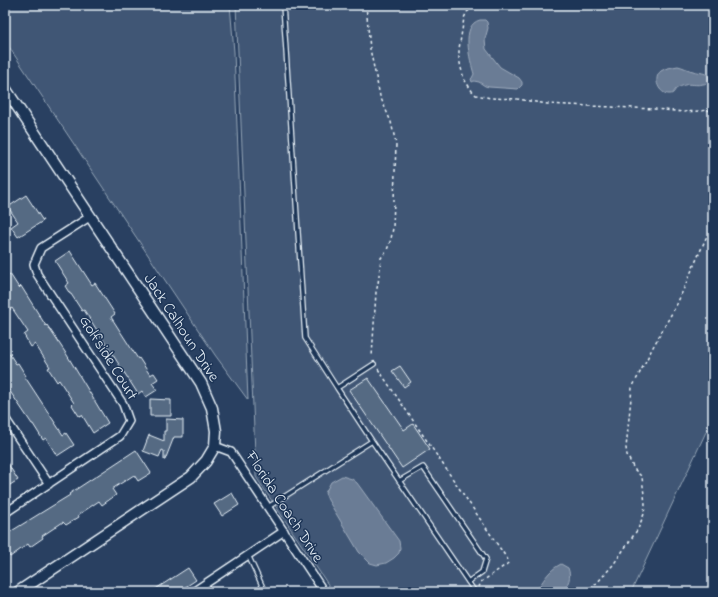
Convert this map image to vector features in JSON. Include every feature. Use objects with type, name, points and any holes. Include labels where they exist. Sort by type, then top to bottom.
[{"type":"street","name":"Jack Calhoun Drive","points":[[5,88],[201,383],[212,408],[216,431],[215,446]]},
{"type":"street","name":"Golfside Court","points":[[5,513],[120,436],[129,421],[123,404],[37,274],[34,264],[41,248],[91,216]]},
{"type":"street","points":[[5,418],[49,484]]},
{"type":"street","name":"Florida Coach Drive","points":[[215,446],[232,452],[324,592]]},
{"type":"street","points":[[18,592],[191,477],[206,461],[215,446]]},
{"type":"street","points":[[193,592],[284,531]]},
{"type":"lane","points":[[283,5],[304,338],[475,592]]},
{"type":"lane","points":[[337,388],[374,364]]},
{"type":"lane","points":[[268,507],[372,441]]},
{"type":"lane","points":[[399,481],[423,467],[486,559],[482,572],[468,582]]},
{"type":"lane","points":[[248,555],[265,592]]},
{"type":"path","points":[[366,5],[370,49],[380,96],[391,122],[396,144],[393,228],[387,250],[381,258],[376,292],[372,360],[508,560],[507,564],[481,582],[479,589]]},
{"type":"path","points":[[492,5],[474,7],[467,12],[464,18],[459,58],[464,79],[476,95],[491,98],[517,99],[554,104],[691,112],[713,110]]},
{"type":"path","points":[[588,5],[597,5]]},
{"type":"path","points":[[585,592],[596,584],[614,565],[638,529],[642,519],[645,504],[642,478],[634,469],[627,455],[626,448],[632,388],[652,347],[677,304],[706,238],[713,229]]},
{"type":"shaded area","points":[[5,5],[230,5],[234,52],[248,400],[215,355],[5,41]]},
{"type":"shaded area","points":[[236,5],[713,5],[713,417],[631,592],[333,592],[256,477]]},
{"type":"shaded area","points":[[480,20],[485,20],[487,22],[488,28],[485,39],[486,49],[500,67],[519,78],[522,85],[518,89],[489,87],[479,82],[472,82],[471,79],[474,74],[470,60],[468,36],[474,23]]},
{"type":"shaded area","points":[[678,66],[691,71],[706,74],[709,78],[708,81],[701,85],[683,85],[673,93],[666,94],[658,86],[658,74],[665,69]]},
{"type":"shaded area","points":[[342,476],[352,479],[357,483],[399,541],[399,553],[386,563],[377,565],[370,563],[359,552],[328,500],[325,493],[331,482]]},
{"type":"shaded area","points":[[561,564],[568,568],[570,575],[563,592],[535,592],[549,573]]},
{"type":"building","points":[[26,195],[43,221],[18,237],[11,227],[18,222],[8,207]]},
{"type":"building","points":[[70,251],[92,285],[95,283],[115,314],[111,317],[138,359],[139,358],[150,375],[154,373],[158,379],[152,383],[157,390],[146,397],[142,391],[138,394],[84,310],[82,311],[65,286],[69,283],[55,261]]},
{"type":"building","points":[[10,274],[19,288],[21,286],[46,326],[47,325],[67,355],[108,423],[93,433],[82,415],[79,416],[72,405],[74,403],[59,380],[57,382],[48,368],[50,367],[35,344],[31,347],[24,335],[28,332],[12,308],[5,313],[5,277]]},
{"type":"building","points":[[5,347],[16,364],[18,363],[26,376],[25,377],[63,435],[66,433],[74,445],[57,456],[46,438],[43,440],[5,384]]},
{"type":"building","points":[[400,366],[411,382],[404,387],[392,371]]},
{"type":"building","points":[[368,378],[404,430],[413,424],[430,449],[402,468],[349,390]]},
{"type":"building","points":[[150,399],[171,400],[171,416],[150,416]]},
{"type":"building","points":[[166,419],[183,420],[183,437],[174,437],[164,460],[164,451],[162,450],[159,457],[143,451],[149,435],[164,441]]},
{"type":"building","points":[[136,450],[151,473],[138,481],[134,475],[112,489],[116,495],[102,505],[99,501],[78,515],[79,517],[66,525],[63,522],[42,536],[43,538],[30,547],[28,544],[10,557],[5,549],[5,542],[8,540],[5,535],[70,495],[69,494]]},
{"type":"building","points":[[5,459],[18,480],[5,488]]},
{"type":"building","points":[[232,493],[239,505],[222,516],[214,504]]},
{"type":"building","points":[[188,568],[196,580],[178,592],[151,592]]}]
